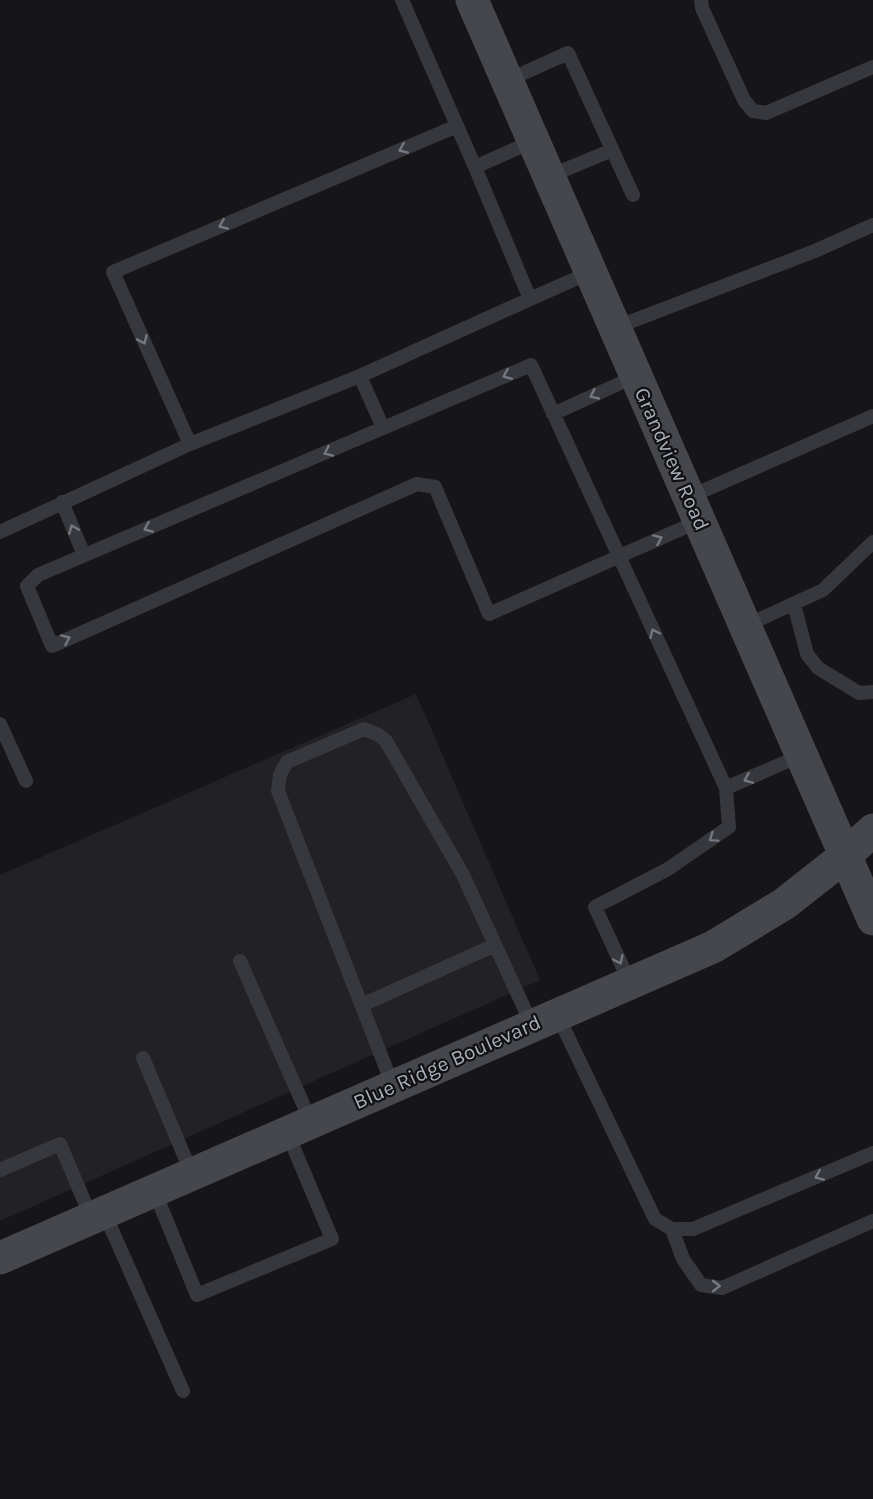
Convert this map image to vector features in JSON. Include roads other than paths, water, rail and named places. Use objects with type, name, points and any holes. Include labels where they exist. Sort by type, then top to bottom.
[{"type":"street","name":"Grandview Road","points":[[472,0],[873,919]]},
{"type":"street","name":"Blue Ridge Boulevard","points":[[0,1258],[713,946],[784,904],[873,831]]},
{"type":"lane","points":[[402,0],[530,299]]},
{"type":"lane","points":[[699,3],[744,100],[753,111],[766,113],[873,67]]},
{"type":"lane","points":[[508,80],[568,53],[633,195]]},
{"type":"lane","points":[[190,444],[112,272],[457,126]]},
{"type":"lane","points":[[475,167],[534,140]]},
{"type":"lane","points":[[550,176],[612,150]]},
{"type":"lane","points":[[614,328],[815,251],[873,225]]},
{"type":"lane","points":[[0,532],[190,444],[360,376],[591,272]]},
{"type":"lane","points":[[630,983],[595,907],[668,869],[729,827],[726,788],[618,557],[531,365],[38,575],[27,586],[52,646],[417,484],[435,487],[489,614],[618,557],[694,509],[873,416]]},
{"type":"lane","points":[[360,376],[383,428]]},
{"type":"lane","points":[[553,414],[636,376]]},
{"type":"lane","points":[[62,502],[84,555]]},
{"type":"lane","points":[[745,626],[823,590],[873,542]]},
{"type":"lane","points":[[794,604],[807,654],[818,668],[859,693],[873,692]]},
{"type":"lane","points":[[0,724],[26,780]]},
{"type":"lane","points":[[393,1086],[278,791],[280,774],[287,762],[364,729],[377,734],[386,741],[463,874],[495,945],[544,1020],[655,1219],[672,1229],[693,1229],[873,1153]]},
{"type":"lane","points":[[726,788],[802,755]]},
{"type":"lane","points":[[362,1005],[495,945]]},
{"type":"lane","points":[[154,1190],[197,1295],[332,1239],[299,1127],[240,962]]},
{"type":"lane","points":[[143,1058],[192,1174]]},
{"type":"lane","points":[[0,1170],[60,1144],[183,1391]]},
{"type":"lane","points":[[672,1229],[683,1259],[701,1285],[722,1288],[873,1221]]}]
